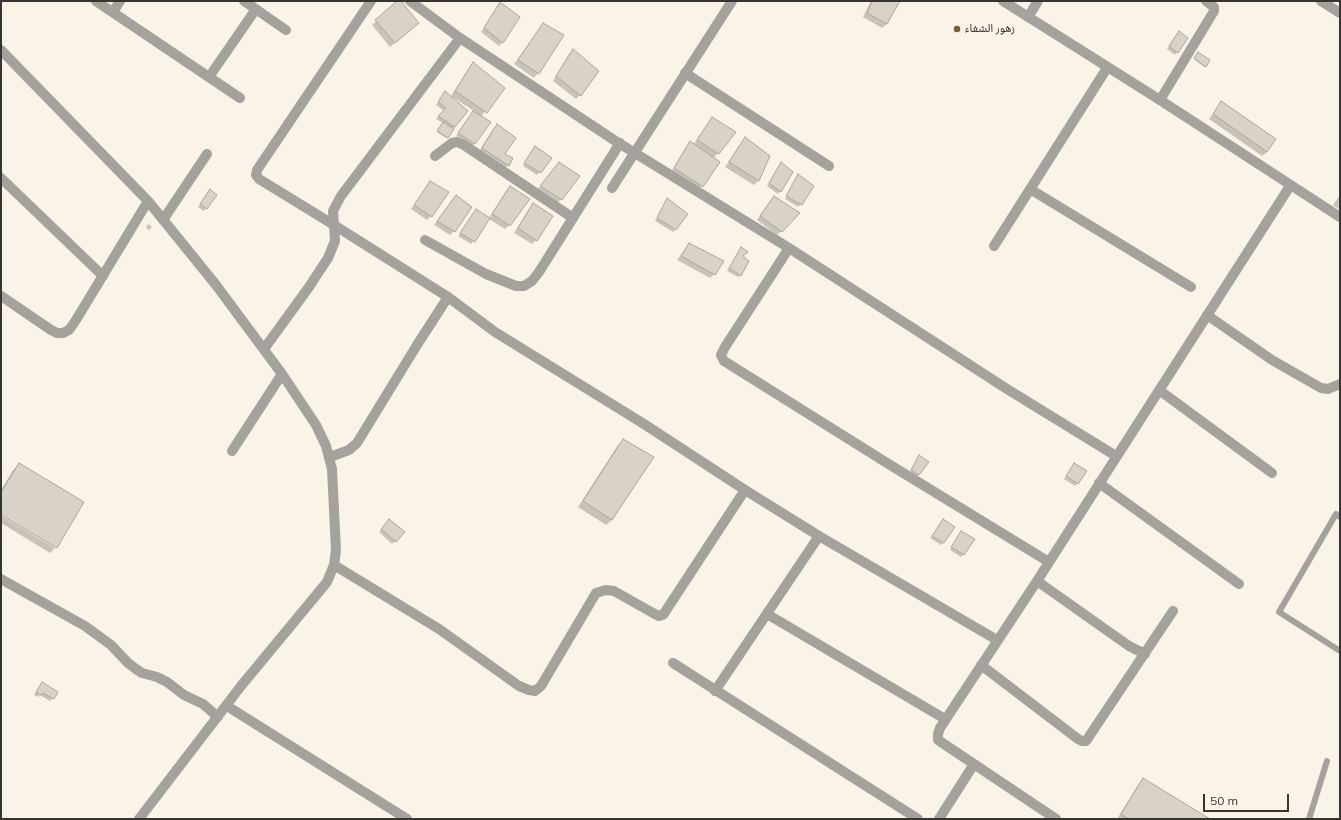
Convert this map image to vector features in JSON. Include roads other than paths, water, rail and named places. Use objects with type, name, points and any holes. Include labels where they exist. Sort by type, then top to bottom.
[{"type":"street","points":[[96,1],[240,98]]},
{"type":"street","points":[[113,12],[120,1]]},
{"type":"street","points":[[244,1],[286,30]]},
{"type":"street","points":[[371,1],[257,170],[256,175],[259,179],[448,297],[495,332],[644,424],[745,490],[819,536],[997,640]]},
{"type":"street","points":[[410,1],[460,38],[634,153],[789,248],[1007,390],[1116,456]]},
{"type":"street","points":[[612,188],[732,1]]},
{"type":"street","points":[[1003,1],[1160,100],[1290,186],[1340,217]]},
{"type":"street","points":[[1028,17],[1038,1]]},
{"type":"street","points":[[1160,100],[1214,11],[1214,7],[1206,1]]},
{"type":"street","points":[[1321,1],[1340,13]]},
{"type":"street","points":[[209,76],[256,9]]},
{"type":"street","points":[[264,349],[310,287],[328,258],[335,241],[334,211],[341,196],[460,38]]},
{"type":"street","points":[[1,50],[148,201],[216,285],[282,374],[316,425],[322,435],[330,457],[334,496],[336,550],[334,565],[327,582],[285,632],[139,819]]},
{"type":"street","points":[[994,246],[1108,68]]},
{"type":"street","points":[[685,73],[829,166]]},
{"type":"street","points":[[435,156],[452,143],[457,142],[464,145],[573,218]]},
{"type":"street","points":[[425,240],[486,274],[516,286],[524,286],[532,281],[539,272],[620,143]]},
{"type":"street","points":[[163,220],[207,154]]},
{"type":"street","points":[[1,178],[102,276]]},
{"type":"street","points":[[1054,818],[938,740],[938,734],[945,720],[1037,582],[1048,562],[1290,186]]},
{"type":"street","points":[[1030,189],[1191,287]]},
{"type":"street","points":[[1,296],[50,330],[57,333],[63,333],[68,330],[76,320],[148,201]]},
{"type":"street","points":[[789,248],[724,346],[721,355],[724,361],[894,468],[1048,562]]},
{"type":"street","points":[[330,457],[349,450],[357,443],[448,297]]},
{"type":"street","points":[[1207,315],[1272,360],[1321,388],[1328,389],[1340,384]]},
{"type":"street","points":[[232,451],[282,374]]},
{"type":"street","points":[[1159,390],[1272,473]]},
{"type":"street","points":[[1099,484],[1239,584]]},
{"type":"street","points":[[334,565],[438,629],[519,686],[529,690],[535,690],[541,686],[596,593],[606,590],[614,591],[659,616],[663,615],[745,490]]},
{"type":"street","points":[[715,691],[819,536]]},
{"type":"street","points":[[1,579],[86,626],[111,645],[136,670],[167,682],[184,695],[203,704],[218,717]]},
{"type":"street","points":[[1037,582],[1129,646],[1145,654]]},
{"type":"street","points":[[981,665],[1082,741],[1089,738],[1173,611]]},
{"type":"street","points":[[767,614],[945,720]]},
{"type":"street","points":[[673,663],[918,819]]},
{"type":"street","points":[[227,706],[407,819]]},
{"type":"street","points":[[939,819],[974,764]]},
{"type":"lane","points":[[1340,517],[1336,514],[1279,612],[1340,651]]},
{"type":"lane","points":[[1309,819],[1327,761]]},
{"type":"place","name":"زهور الشفاء","points":[[957,29]]}]
